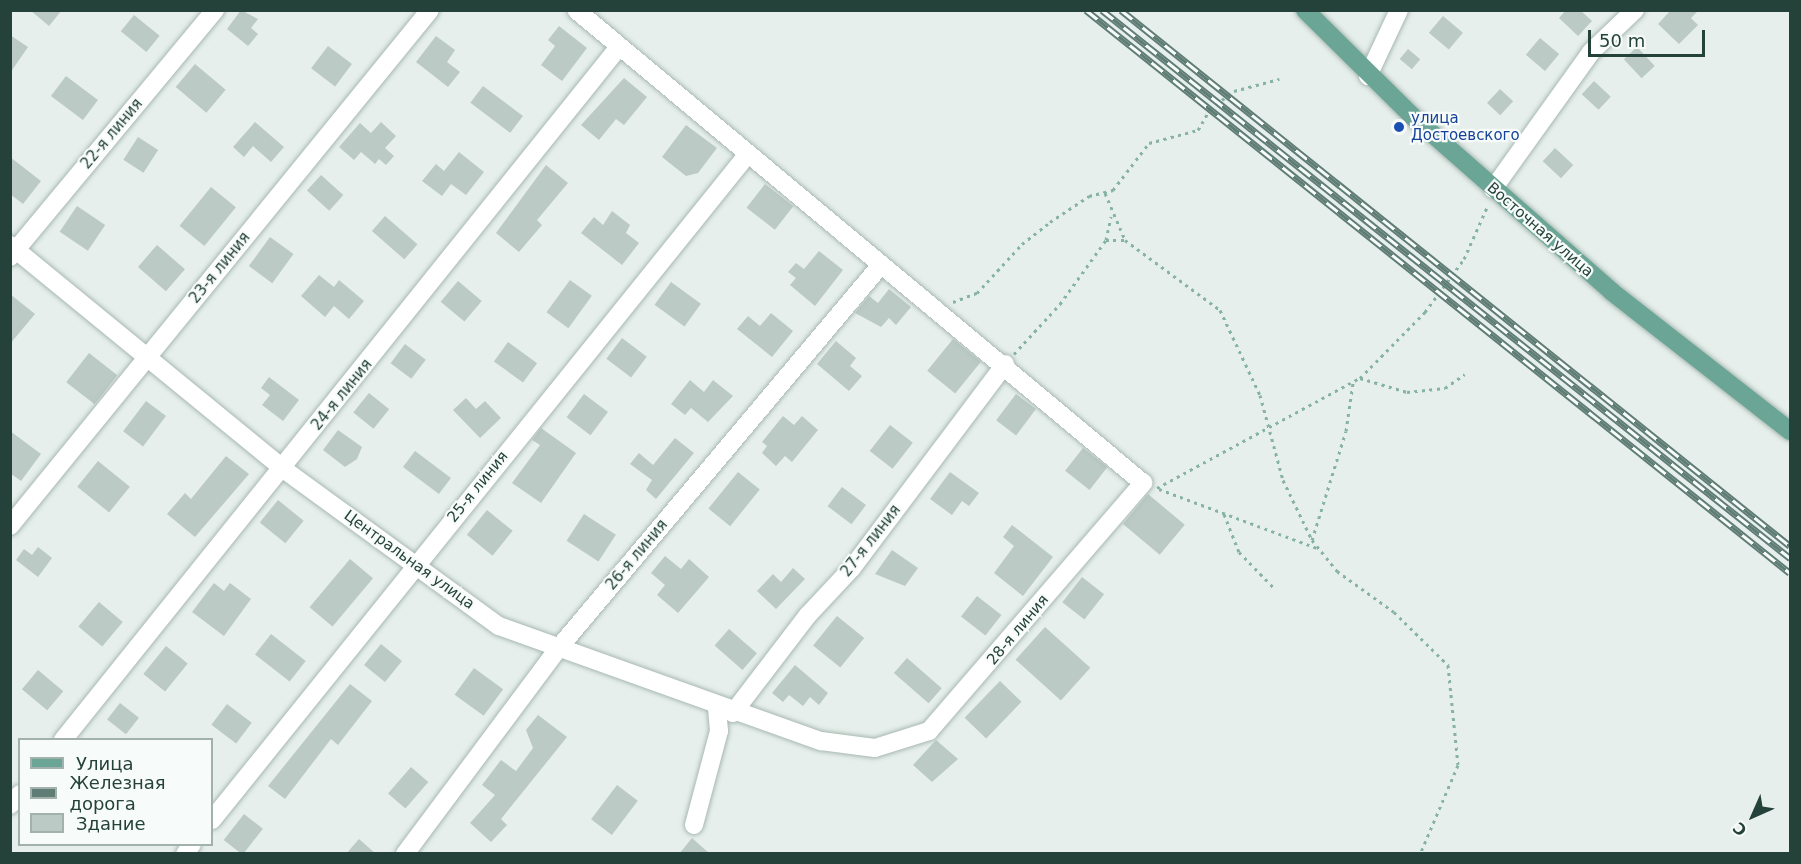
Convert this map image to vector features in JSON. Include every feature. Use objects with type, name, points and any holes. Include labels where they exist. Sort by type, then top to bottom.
[{"type":"main road","name":"Восточная улица","points":[[1305,10],[1368,76],[1493,189],[1612,292],[1791,431]]},
{"type":"street","name":"22-я линия","points":[[12,250],[215,10]]},
{"type":"street","name":"23-я линия","points":[[10,526],[430,10]]},
{"type":"street","points":[[576,10],[618,48],[880,266],[934,305],[1151,486]]},
{"type":"street","points":[[1368,76],[1399,10]]},
{"type":"street","points":[[1493,189],[1591,52],[1635,10]]},
{"type":"street","name":"24-я линия","points":[[65,738],[618,48]]},
{"type":"street","name":"25-я линия","points":[[213,819],[747,155]]},
{"type":"street","name":"Центральная улица","points":[[12,250],[282,468],[417,564],[499,626],[557,650],[725,711],[821,741],[875,748]]},
{"type":"street","name":"26-я линия","points":[[405,854],[557,650],[880,266]]},
{"type":"street","name":"27-я линия","points":[[725,711],[807,615],[852,568],[1005,364]]},
{"type":"street","name":"28-я линия","points":[[875,748],[929,731],[1151,486]]},
{"type":"street","points":[[694,825],[725,711]]},
{"type":"path","points":[[934,305],[977,293],[1022,244],[1089,196],[1105,193],[1149,143],[1198,130],[1210,109],[1234,91],[1279,79]]},
{"type":"path","points":[[1151,486],[1266,430],[1360,378],[1425,312],[1464,259],[1493,189]]},
{"type":"path","points":[[1105,193],[1111,218],[1125,240],[1220,310],[1260,395],[1266,430],[1312,540],[1337,571],[1394,612],[1448,665],[1458,765],[1420,854]]},
{"type":"path","points":[[1005,364],[1060,304],[1106,240],[1111,218]]},
{"type":"path","points":[[1106,240],[1125,240]]},
{"type":"path","points":[[1360,378],[1407,392],[1445,388],[1465,374]]},
{"type":"path","points":[[1312,540],[1346,431],[1353,383]]},
{"type":"path","points":[[1151,486],[1319,548]]},
{"type":"path","points":[[1224,514],[1239,552],[1274,587]]},
{"type":"building","points":[[30,10],[62,10],[49,26]]},
{"type":"building","points":[[241,10],[258,19],[251,28],[258,34],[248,46],[227,29]]},
{"type":"building","points":[[1566,10],[1580,10],[1592,21],[1578,36],[1559,18]]},
{"type":"building","points":[[1671,10],[1699,10],[1691,18],[1698,25],[1679,44],[1658,24]]},
{"type":"building","points":[[134,15],[160,36],[146,52],[121,31]]},
{"type":"building","points":[[1443,16],[1463,33],[1449,50],[1429,33]]},
{"type":"building","points":[[559,26],[587,48],[562,81],[541,65],[555,46],[548,40]]},
{"type":"building","points":[[10,35],[28,47],[10,73]]},
{"type":"building","points":[[436,36],[455,50],[447,62],[460,72],[448,87],[416,62]]},
{"type":"building","points":[[1540,38],[1559,54],[1545,71],[1526,55]]},
{"type":"building","points":[[328,46],[352,64],[335,86],[311,68]]},
{"type":"building","points":[[1637,47],[1655,66],[1642,78],[1624,59]]},
{"type":"building","points":[[1408,49],[1420,59],[1412,69],[1400,59]]},
{"type":"building","points":[[195,64],[226,90],[206,113],[176,87]]},
{"type":"building","points":[[66,76],[98,100],[83,120],[51,96]]},
{"type":"building","points":[[624,78],[647,97],[624,125],[616,119],[599,140],[581,125]]},
{"type":"building","points":[[1594,81],[1611,97],[1599,110],[1582,94]]},
{"type":"building","points":[[483,86],[523,116],[510,133],[470,103]]},
{"type":"building","points":[[1500,89],[1513,101],[1500,115],[1487,103]]},
{"type":"building","points":[[255,122],[284,147],[271,162],[253,146],[244,157],[233,147]]},
{"type":"building","points":[[381,122],[396,136],[385,148],[394,156],[386,165],[379,159],[375,164],[361,152],[354,160],[339,147],[360,123],[371,133]]},
{"type":"building","points":[[686,125],[717,148],[698,173],[686,176],[662,157]]},
{"type":"building","points":[[138,137],[158,150],[143,173],[123,160]]},
{"type":"building","points":[[1555,148],[1573,165],[1561,178],[1543,161]]},
{"type":"building","points":[[459,152],[484,172],[466,195],[451,184],[442,196],[422,181],[436,164],[444,171]]},
{"type":"building","points":[[10,157],[41,181],[23,204],[10,194]]},
{"type":"building","points":[[546,165],[568,183],[537,220],[542,225],[519,252],[496,233]]},
{"type":"building","points":[[321,175],[343,195],[329,211],[307,191]]},
{"type":"building","points":[[765,184],[793,206],[775,230],[747,208]]},
{"type":"building","points":[[211,187],[236,207],[204,246],[180,226]]},
{"type":"building","points":[[77,206],[105,225],[88,251],[60,232]]},
{"type":"building","points":[[612,211],[630,225],[626,233],[639,243],[622,265],[581,233],[594,217],[603,225]]},
{"type":"building","points":[[385,216],[417,244],[404,259],[372,231]]},
{"type":"building","points":[[270,237],[293,254],[272,283],[249,266]]},
{"type":"building","points":[[157,245],[185,269],[166,291],[138,267]]},
{"type":"building","points":[[819,251],[843,270],[815,306],[790,285],[796,278],[788,272],[796,263],[804,269]]},
{"type":"building","points":[[319,275],[334,287],[339,280],[364,301],[349,319],[334,306],[325,317],[301,296]]},
{"type":"building","points":[[570,280],[592,296],[568,328],[546,312]]},
{"type":"building","points":[[458,281],[482,301],[464,322],[441,302]]},
{"type":"building","points":[[671,282],[701,304],[684,326],[655,305]]},
{"type":"building","points":[[889,289],[911,307],[896,325],[889,318],[881,327],[855,313],[869,296],[878,303]]},
{"type":"building","points":[[10,294],[35,314],[10,344]]},
{"type":"building","points":[[771,313],[793,331],[772,357],[737,329],[748,316],[760,326]]},
{"type":"building","points":[[622,338],[647,357],[631,377],[606,359]]},
{"type":"building","points":[[953,339],[981,362],[955,394],[927,371]]},
{"type":"building","points":[[836,341],[856,358],[850,366],[862,376],[849,391],[817,364]]},
{"type":"building","points":[[508,342],[537,363],[523,383],[494,361]]},
{"type":"building","points":[[405,344],[426,360],[411,379],[391,363]]},
{"type":"building","points":[[89,353],[117,375],[95,404],[66,382]]},
{"type":"building","points":[[269,377],[299,400],[283,421],[262,405],[270,395],[261,388]]},
{"type":"building","points":[[690,380],[704,392],[713,380],[733,396],[708,422],[691,408],[685,415],[671,404]]},
{"type":"building","points":[[369,393],[389,409],[373,429],[353,412]]},
{"type":"building","points":[[584,394],[608,412],[591,435],[567,417]]},
{"type":"building","points":[[1016,394],[1036,409],[1016,435],[996,420]]},
{"type":"building","points":[[466,398],[476,409],[485,401],[501,418],[480,438],[453,410]]},
{"type":"building","points":[[146,401],[166,416],[143,446],[123,431]]},
{"type":"building","points":[[783,416],[794,425],[802,416],[818,430],[792,462],[785,456],[776,466],[762,453],[767,446],[762,442]]},
{"type":"building","points":[[890,425],[913,443],[893,469],[870,451]]},
{"type":"building","points":[[541,428],[576,453],[541,503],[512,483],[540,445],[532,440]]},
{"type":"building","points":[[338,430],[362,447],[357,459],[345,467],[323,450]]},
{"type":"building","points":[[10,431],[41,454],[21,481],[10,473]]},
{"type":"building","points":[[675,438],[694,453],[656,499],[646,490],[652,480],[630,464],[639,453],[653,465]]},
{"type":"building","points":[[1083,448],[1107,467],[1090,490],[1065,471]]},
{"type":"building","points":[[415,451],[451,478],[439,494],[403,467]]},
{"type":"building","points":[[226,456],[249,474],[195,537],[167,514],[185,493],[191,499]]},
{"type":"building","points":[[98,461],[130,487],[109,512],[77,487]]},
{"type":"building","points":[[738,472],[760,490],[730,526],[708,509]]},
{"type":"building","points":[[950,472],[979,493],[969,506],[962,501],[952,515],[930,499]]},
{"type":"building","points":[[842,487],[866,505],[852,524],[828,506]]},
{"type":"building","points":[[1148,494],[1185,525],[1160,555],[1123,524]]},
{"type":"building","points":[[278,500],[304,521],[285,543],[260,523]]},
{"type":"building","points":[[487,510],[513,531],[493,556],[467,535]]},
{"type":"building","points":[[584,514],[616,535],[598,562],[567,541]]},
{"type":"building","points":[[1012,525],[1053,557],[1023,596],[994,573],[1014,546],[1003,537]]},
{"type":"building","points":[[38,547],[52,558],[38,577],[16,560],[24,549],[32,555]]},
{"type":"building","points":[[892,550],[918,568],[905,586],[875,574]]},
{"type":"building","points":[[665,556],[681,569],[689,559],[709,577],[678,613],[657,595],[665,585],[651,573]]},
{"type":"building","points":[[350,559],[373,578],[332,627],[310,607]]},
{"type":"building","points":[[793,568],[805,579],[776,609],[757,591],[773,574],[781,582]]},
{"type":"building","points":[[1082,577],[1104,594],[1084,619],[1062,602]]},
{"type":"building","points":[[214,583],[224,591],[230,583],[251,599],[224,636],[192,612]]},
{"type":"building","points":[[977,596],[1001,615],[985,636],[961,616]]},
{"type":"building","points":[[99,602],[123,622],[102,646],[78,627]]},
{"type":"building","points":[[837,616],[864,638],[840,668],[813,646]]},
{"type":"building","points":[[1045,627],[1090,668],[1061,701],[1016,660]]},
{"type":"building","points":[[729,629],[757,653],[742,670],[715,646]]},
{"type":"building","points":[[271,634],[306,661],[290,682],[255,654]]},
{"type":"building","points":[[381,644],[402,661],[385,682],[364,665]]},
{"type":"building","points":[[166,646],[188,664],[165,692],[143,674]]},
{"type":"building","points":[[907,658],[942,688],[929,703],[894,673]]},
{"type":"building","points":[[795,665],[828,693],[819,705],[810,697],[803,706],[789,695],[783,702],[772,693]]},
{"type":"building","points":[[474,668],[503,689],[484,716],[455,695]]},
{"type":"building","points":[[38,670],[63,691],[47,710],[22,689]]},
{"type":"building","points":[[1000,681],[1022,702],[986,739],[965,718]]},
{"type":"building","points":[[350,684],[372,701],[338,745],[331,739],[285,799],[268,786]]},
{"type":"building","points":[[120,703],[139,718],[126,734],[107,720]]},
{"type":"building","points":[[227,704],[252,723],[236,743],[211,725]]},
{"type":"building","points":[[538,715],[567,737],[501,819],[507,825],[491,842],[470,823],[495,795],[482,785],[501,760],[516,771],[533,748],[526,730]]},
{"type":"building","points":[[936,740],[958,759],[932,782],[913,765]]},
{"type":"building","points":[[411,767],[428,782],[405,809],[388,793]]},
{"type":"building","points":[[617,785],[638,801],[612,835],[591,819]]},
{"type":"building","points":[[244,814],[263,829],[243,854],[224,840]]},
{"type":"building","points":[[692,838],[710,854],[679,854]]},
{"type":"building","points":[[359,839],[376,854],[346,854]]},
{"type":"railway","points":[[1086,10],[1790,573]]},
{"type":"railway","points":[[1102,10],[1790,558]]},
{"type":"railway","points":[[1121,10],[1790,546]]},
{"type":"place","name":"улица Достоевского","points":[[1399,127]]}]
